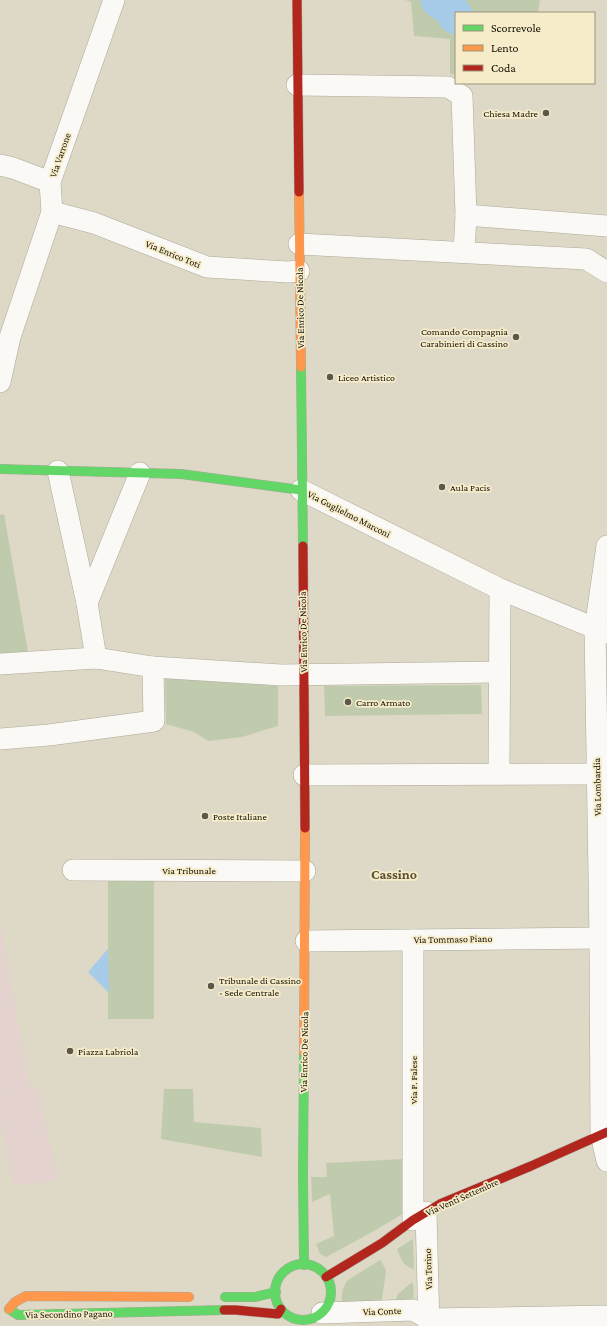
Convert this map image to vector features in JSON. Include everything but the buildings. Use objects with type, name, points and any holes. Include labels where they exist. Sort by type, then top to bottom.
[{"type":"street","name":"Via Varrone","points":[[0,382],[10,336],[52,212],[50,182],[114,0]]},
{"type":"street","name":"Via Enrico De Nicola","points":[[297,0],[306,941],[303,1175],[304,1265]]},
{"type":"street","points":[[297,85],[448,87],[462,96],[466,214],[464,252]]},
{"type":"street","points":[[0,165],[13,168],[50,182]]},
{"type":"street","name":"Via Enrico Toti","points":[[52,212],[94,223],[207,267],[288,272],[299,271]]},
{"type":"street","points":[[466,214],[607,226]]},
{"type":"street","points":[[299,244],[586,259],[607,272]]},
{"type":"street","name":"Via Guglielmo Marconi","points":[[0,469],[181,474],[301,490],[500,589],[601,631]]},
{"type":"street","points":[[58,471],[87,603],[96,658]]},
{"type":"street","points":[[87,603],[140,473]]},
{"type":"street","name":"Via Lombardia","points":[[607,546],[601,631],[597,774],[604,1133],[607,1161]]},
{"type":"street","points":[[499,774],[500,589]]},
{"type":"street","points":[[0,664],[96,658],[153,668],[281,675],[499,672]]},
{"type":"street","points":[[0,739],[49,735],[154,721],[153,668]]},
{"type":"street","points":[[304,774],[597,774]]},
{"type":"street","name":"Via Tribunale","points":[[73,870],[305,871]]},
{"type":"street","name":"Via Tommaso Piano","points":[[306,941],[600,938]]},
{"type":"street","name":"Via P. Falese","points":[[413,940],[419,1216]]},
{"type":"street","name":"Via Venti Settembre","points":[[326,1277],[382,1243],[419,1216],[440,1204],[531,1166],[604,1133]]},
{"type":"street","name":"Via Torino","points":[[419,1216],[429,1322]]},
{"type":"street","points":[[304,1265],[316,1268],[326,1277],[330,1284],[330,1300],[313,1320],[298,1320],[281,1310],[277,1301],[277,1283],[287,1270],[295,1266],[304,1265]]},
{"type":"street","points":[[216,1297],[255,1297],[276,1292]]},
{"type":"street","name":"Via Secondino Pagano","points":[[200,1297],[26,1296],[15,1302],[9,1309],[18,1315],[78,1320],[236,1310],[278,1314],[281,1310]]},
{"type":"street","points":[[9,1309],[11,1320]]},
{"type":"street","name":"Via Conte","points":[[313,1320],[414,1310],[429,1322],[607,1316]]},
{"type":"shaded area","points":[[0,922],[30,1088],[38,1087],[58,1180],[14,1186],[0,1120]]},
{"type":"green space","points":[[405,0],[540,0],[538,12],[455,12],[455,75],[450,74],[450,39],[414,36],[411,2]]},
{"type":"green space","points":[[4,514],[28,652],[0,658],[0,515]]},
{"type":"green space","points":[[165,678],[278,686],[278,726],[242,737],[208,741],[194,732],[166,724]]},
{"type":"green space","points":[[481,685],[482,714],[325,716],[324,686]]},
{"type":"green space","points":[[108,873],[154,873],[154,1019],[108,1019]]},
{"type":"green space","points":[[164,1089],[193,1089],[194,1122],[261,1128],[262,1157],[161,1139]]},
{"type":"green space","points":[[403,1159],[406,1212],[326,1257],[320,1254],[316,1244],[334,1236],[330,1194],[312,1202],[311,1177],[327,1177],[326,1163]]},
{"type":"green space","points":[[413,1239],[414,1269],[405,1264],[397,1249]]},
{"type":"green space","points":[[380,1260],[386,1272],[381,1304],[342,1304],[342,1292],[348,1280]]},
{"type":"green space","points":[[413,1283],[414,1301],[394,1303],[398,1294]]},
{"type":"water","points":[[108,949],[109,993],[88,972]]},
{"type":"waterway","points":[[438,0],[450,8],[455,16]]},
{"type":"traffic: fast","points":[[301,367],[303,546]]},
{"type":"traffic: fast","points":[[0,469],[181,474],[301,490]]},
{"type":"traffic: fast","points":[[304,1052],[304,1265]]},
{"type":"traffic: fast","points":[[303,1264],[318,1269],[326,1277],[331,1292],[326,1307],[318,1315],[303,1320],[288,1315],[280,1307],[275,1292],[280,1277],[288,1269],[303,1264]]},
{"type":"traffic: fast","points":[[225,1297],[255,1297],[276,1292]]},
{"type":"traffic: fast","points":[[9,1309],[18,1315],[224,1310]]},
{"type":"traffic: slow","points":[[299,192],[301,367]]},
{"type":"traffic: slow","points":[[304,1052],[305,828]]},
{"type":"traffic: slow","points":[[9,1309],[15,1302],[26,1296],[189,1297]]},
{"type":"traffic: jam","points":[[297,0],[299,192]]},
{"type":"traffic: jam","points":[[303,546],[305,828]]},
{"type":"traffic: jam","points":[[326,1277],[382,1243],[413,1220],[440,1204],[607,1132]]},
{"type":"traffic: jam","points":[[224,1310],[278,1314],[281,1309]]},
{"type":"place","name":"Chiesa Madre","points":[[546,113]]},
{"type":"place","name":"Comando Compagnia Carabinieri di Cassino","points":[[516,337]]},
{"type":"place","name":"Liceo Artistico","points":[[330,377]]},
{"type":"place","name":"Aula Pacis","points":[[442,487]]},
{"type":"place","name":"Carro Armato","points":[[348,702]]},
{"type":"place","name":"Poste Italiane","points":[[205,816]]},
{"type":"place","name":"Tribunale di Cassino - Sede Centrale","points":[[211,986]]},
{"type":"place","name":"Piazza Labriola","points":[[70,1051]]},
{"type":"district","name":"Cassino","points":[[394,874]]}]
